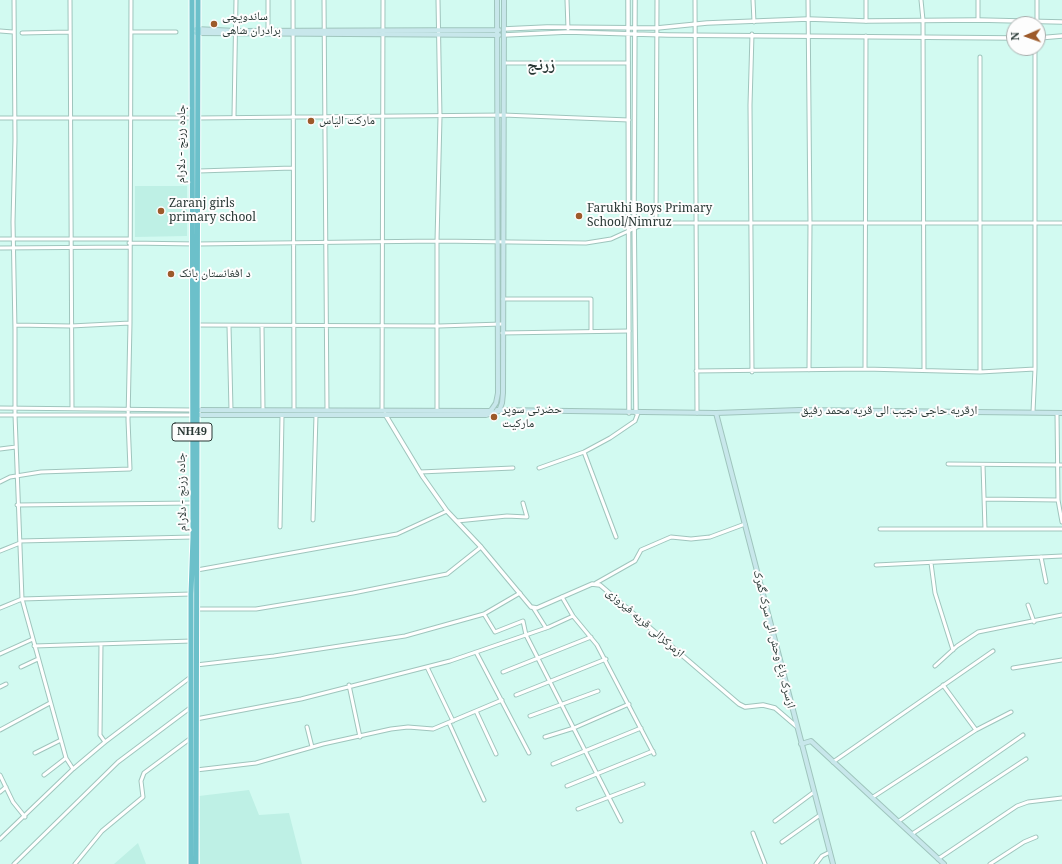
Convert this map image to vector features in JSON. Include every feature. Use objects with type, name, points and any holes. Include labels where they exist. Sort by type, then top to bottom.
[{"type":"highway","name":"جاده زرنج - دلارام","points":[[192,0],[191,244],[194,325],[197,570],[196,864]]},
{"type":"highway","name":"جاده زرنج - دلارام","points":[[194,325],[198,244],[199,171],[198,0]]},
{"type":"highway","name":"جاده زرنج - دلارام","points":[[192,864],[191,594],[195,413]]},
{"type":"main road","points":[[195,413],[231,410],[490,411],[496,403],[498,393],[500,324],[498,243],[497,0]]},
{"type":"main road","points":[[499,411],[502,403],[503,392],[502,333],[500,324],[503,299],[504,0]]},
{"type":"main road","points":[[293,32],[324,36],[504,29]]},
{"type":"main road","points":[[192,31],[236,33],[324,30],[383,33]]},
{"type":"main road","points":[[438,31],[504,35]]},
{"type":"main road","points":[[492,408],[499,411]]},
{"type":"main road","name":"ازقریه حاجی نجیب الی قریه محمد رفیق","points":[[499,411],[716,413],[799,410],[1062,413]]},
{"type":"main road","points":[[195,413],[282,416],[486,415],[499,411]]},
{"type":"main road","name":"ازسرک باغ وحش الی سرک گمرک","points":[[716,413],[833,864]]},
{"type":"main road","points":[[801,744],[811,741],[944,864]]},
{"type":"street","points":[[14,0],[13,240],[15,415],[17,505],[22,599],[66,758],[73,769]]},
{"type":"street","points":[[70,0],[72,408]]},
{"type":"street","points":[[0,482],[16,476],[41,472],[130,469],[128,408],[130,323],[131,0]]},
{"type":"street","points":[[234,116],[236,0]]},
{"type":"street","points":[[268,0],[268,32]]},
{"type":"street","points":[[293,0],[292,325],[294,410]]},
{"type":"street","points":[[324,0],[327,410]]},
{"type":"street","points":[[383,0],[381,242],[383,326],[382,410],[420,472],[447,511],[520,592],[534,609],[546,628]]},
{"type":"street","points":[[438,0],[440,117],[437,241],[438,410]]},
{"type":"street","points":[[567,0],[568,32]]},
{"type":"street","points":[[628,0],[629,412]]},
{"type":"street","points":[[539,468],[584,452],[610,438],[635,420],[637,412],[634,228],[635,0]]},
{"type":"street","points":[[656,223],[657,0]]},
{"type":"street","points":[[695,0],[697,412]]},
{"type":"street","points":[[753,0],[754,22]]},
{"type":"street","points":[[808,0],[810,223],[809,370]]},
{"type":"street","points":[[866,0],[866,21]]},
{"type":"street","points":[[921,0],[923,20],[922,224],[924,370]]},
{"type":"street","points":[[978,0],[978,20]]},
{"type":"street","points":[[1037,0],[1037,16]]},
{"type":"street","points":[[504,29],[568,27],[657,28],[695,24],[808,19],[866,21],[1006,21]]},
{"type":"street","points":[[1046,22],[1062,22]]},
{"type":"street","points":[[0,32],[13,32]]},
{"type":"street","points":[[22,33],[70,32]]},
{"type":"street","points":[[132,32],[176,32]]},
{"type":"street","points":[[504,35],[568,32],[657,35],[752,34],[1006,38]]},
{"type":"street","points":[[752,34],[752,372]]},
{"type":"street","points":[[865,369],[866,36]]},
{"type":"street","points":[[1046,37],[1062,36]]},
{"type":"street","points":[[1033,412],[1035,369],[1036,224],[1035,56]]},
{"type":"street","points":[[980,57],[980,372]]},
{"type":"street","points":[[504,63],[628,63]]},
{"type":"street","points":[[0,118],[198,118],[324,115],[440,117],[503,115],[629,120]]},
{"type":"street","points":[[199,171],[292,168]]},
{"type":"street","points":[[0,239],[71,239],[130,243],[191,244],[437,241],[586,243],[611,239],[646,223],[1062,224]]},
{"type":"street","points":[[0,248],[71,247],[130,243]]},
{"type":"street","points":[[503,299],[591,298],[591,331]]},
{"type":"street","points":[[15,325],[71,326],[130,323]]},
{"type":"street","points":[[194,325],[438,326],[500,324]]},
{"type":"street","points":[[229,326],[231,410]]},
{"type":"street","points":[[262,326],[263,410]]},
{"type":"street","points":[[502,333],[629,330]]},
{"type":"street","points":[[696,371],[752,372],[865,369],[980,372],[1035,369]]},
{"type":"street","points":[[0,408],[128,408],[195,413]]},
{"type":"street","points":[[0,415],[128,416],[195,413]]},
{"type":"street","points":[[1057,413],[1058,500],[1062,522]]},
{"type":"street","points":[[313,520],[316,415]]},
{"type":"street","points":[[280,527],[282,416]]},
{"type":"street","points":[[0,449],[16,447]]},
{"type":"street","points":[[584,452],[616,537]]},
{"type":"street","points":[[948,464],[1062,465]]},
{"type":"street","points":[[983,465],[985,530]]},
{"type":"street","points":[[420,472],[513,468]]},
{"type":"street","points":[[984,499],[1058,500]]},
{"type":"street","points":[[457,521],[507,516],[527,517],[523,502]]},
{"type":"street","points":[[17,505],[192,503]]},
{"type":"street","points":[[197,570],[397,534],[447,511]]},
{"type":"street","points":[[596,584],[635,560],[641,550],[671,537],[691,539],[710,536],[745,524]]},
{"type":"street","points":[[880,529],[1062,529]]},
{"type":"street","points":[[0,551],[20,542],[193,537]]},
{"type":"street","points":[[197,609],[256,609],[353,593],[447,574],[481,547]]},
{"type":"street","points":[[876,565],[1062,556]]},
{"type":"street","points":[[1041,557],[1046,582]]},
{"type":"street","points":[[931,562],[935,593],[953,650]]},
{"type":"street","name":"ازمرکزالی قریه فیروزی","points":[[534,609],[596,584],[600,585],[738,704],[745,707],[763,705],[775,708],[796,726]]},
{"type":"street","points":[[196,665],[274,656],[405,636],[484,614],[520,592]]},
{"type":"street","points":[[0,608],[22,599],[191,594]]},
{"type":"street","points":[[562,597],[573,616],[591,636],[606,659],[654,753],[567,786]]},
{"type":"street","points":[[1028,605],[1034,622]]},
{"type":"street","points":[[484,614],[495,632],[523,621],[526,635],[621,821]]},
{"type":"street","points":[[935,666],[953,650],[978,632],[1034,622],[1062,615]]},
{"type":"street","points":[[196,719],[301,698],[427,667],[526,635],[573,616]]},
{"type":"street","points":[[503,672],[591,636]]},
{"type":"street","points":[[0,654],[32,638]]},
{"type":"street","points":[[34,646],[192,641]]},
{"type":"street","points":[[100,644],[100,735],[105,742]]},
{"type":"street","points":[[834,762],[993,651]]},
{"type":"street","points":[[476,652],[529,753]]},
{"type":"street","points":[[516,695],[606,659]]},
{"type":"street","points":[[21,667],[38,660]]},
{"type":"street","points":[[1013,668],[1062,660]]},
{"type":"street","points":[[427,667],[453,721]]},
{"type":"street","points":[[0,839],[73,769],[105,742],[192,676]]},
{"type":"street","points":[[0,687],[6,684]]},
{"type":"street","points":[[349,685],[360,737]]},
{"type":"street","points":[[943,685],[976,730]]},
{"type":"street","points":[[530,716],[598,691]]},
{"type":"street","points":[[196,770],[256,763],[312,747],[391,729],[433,729],[502,700]]},
{"type":"street","points":[[0,730],[50,703]]},
{"type":"street","points":[[545,737],[574,728],[629,704]]},
{"type":"street","points":[[14,864],[118,762],[192,707]]},
{"type":"street","points":[[476,712],[496,754]]},
{"type":"street","points":[[873,797],[984,725],[1011,712]]},
{"type":"street","points":[[449,723],[484,800]]},
{"type":"street","points":[[307,727],[312,747]]},
{"type":"street","points":[[553,764],[641,728]]},
{"type":"street","points":[[899,821],[1023,736]]},
{"type":"street","points":[[75,864],[102,831],[143,797],[141,781],[144,772],[191,738]]},
{"type":"street","points":[[36,753],[61,740]]},
{"type":"street","points":[[44,775],[66,758]]},
{"type":"street","points":[[912,834],[1026,759]]},
{"type":"street","points":[[0,775],[12,802],[25,816]]},
{"type":"street","points":[[578,809],[643,784]]},
{"type":"street","points":[[0,792],[6,787]]},
{"type":"street","points":[[776,820],[814,792]]},
{"type":"street","points":[[938,859],[1017,806],[1028,802],[1062,798]]},
{"type":"street","points":[[782,842],[820,815]]},
{"type":"street","points":[[753,833],[765,864]]},
{"type":"street","points":[[990,864],[1014,848],[1036,837]]},
{"type":"street","points":[[816,864],[822,856],[830,852]]},
{"type":"shaded area","name":"Zaranj girls primary school","points":[[135,186],[187,186],[187,236],[135,237]]},
{"type":"shaded area","points":[[249,790],[259,815],[289,813],[302,864],[200,864],[199,796]]},
{"type":"shaded area","points":[[138,843],[146,864],[114,864]]},
{"type":"place","name":"ساندویچی برادران شاهی","points":[[214,24]]},
{"type":"place","name":"مارکت الیاس","points":[[311,121]]},
{"type":"place","name":"Zaranj girls primary school","points":[[161,211]]},
{"type":"place","name":"Farukhi Boys Primary School/Nimruz","points":[[579,216]]},
{"type":"place","name":"د افغانستان بانک","points":[[171,274]]},
{"type":"place","name":"حضرتی سوپر مارکیت","points":[[494,417]]},
{"type":"district","name":"زرنج","points":[[541,65]]}]
